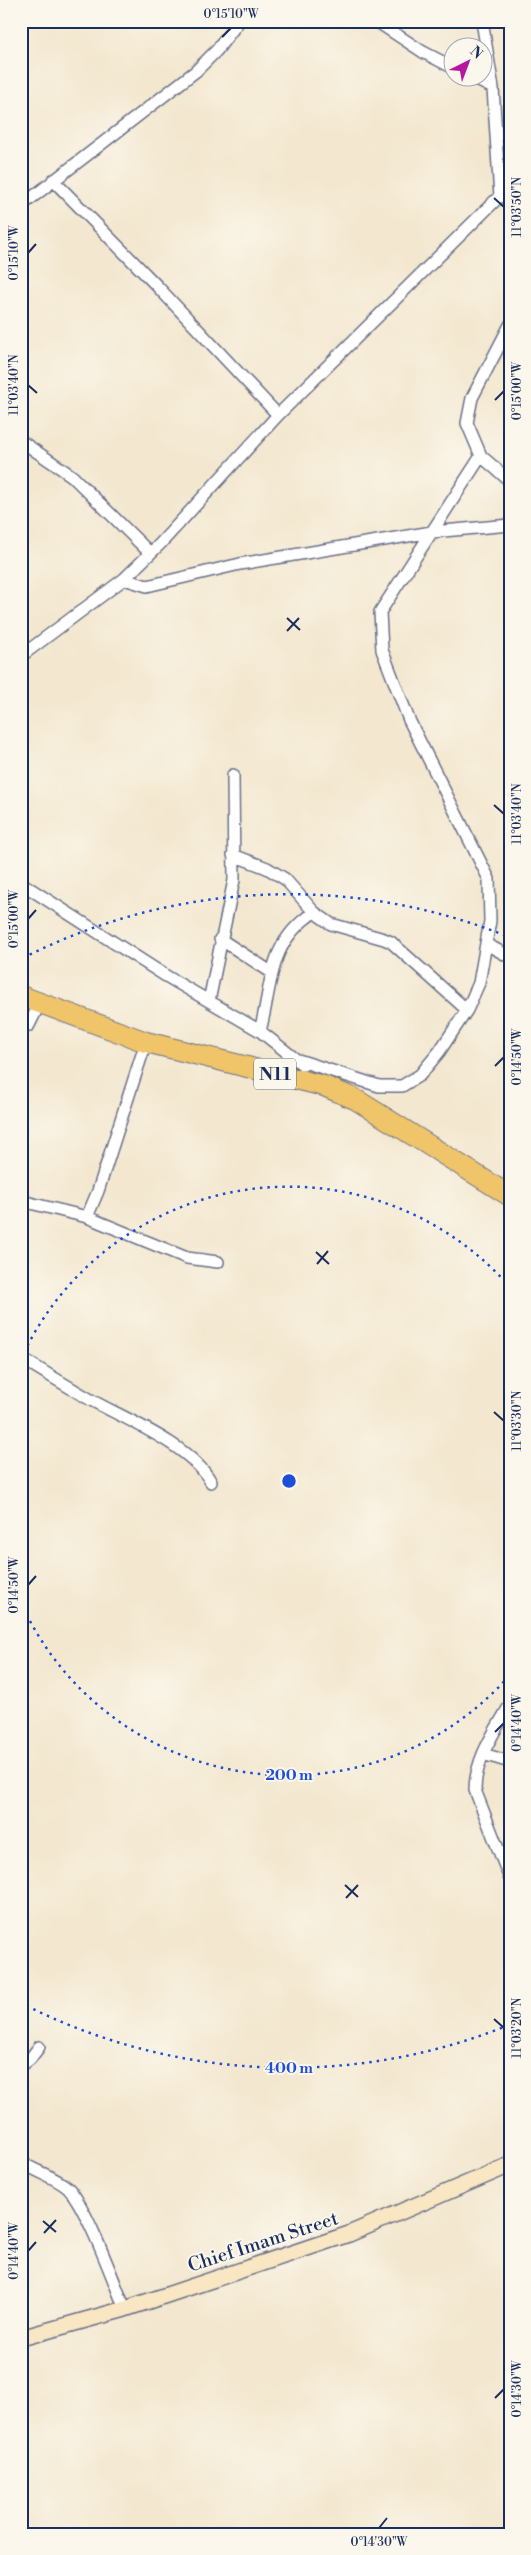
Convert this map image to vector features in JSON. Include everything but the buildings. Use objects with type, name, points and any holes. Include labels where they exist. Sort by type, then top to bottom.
[{"type":"highway","name":"N11","points":[[21,996],[146,1042],[324,1086],[355,1099],[510,1196]]},
{"type":"street","points":[[21,206],[196,72],[218,50],[240,21]]},
{"type":"street","points":[[376,21],[423,52],[444,63]]},
{"type":"street","points":[[482,21],[485,38]]},
{"type":"street","points":[[493,88],[500,197]]},
{"type":"street","points":[[53,180],[158,287],[278,415]]},
{"type":"street","points":[[22,655],[124,579],[278,415],[510,186]]},
{"type":"street","points":[[510,325],[468,408],[467,422],[482,456],[510,481]]},
{"type":"street","points":[[21,441],[72,476],[150,553]]},
{"type":"street","points":[[298,1060],[379,1086],[402,1086],[420,1075],[467,1010],[479,983],[490,921],[489,879],[409,720],[382,650],[380,612],[482,456]]},
{"type":"street","points":[[124,579],[147,586],[240,564],[432,532],[510,525]]},
{"type":"street","points":[[209,1001],[220,939],[232,898],[234,856],[233,775]]},
{"type":"street","points":[[234,856],[267,868],[285,879],[314,912],[332,924],[391,942],[467,1010]]},
{"type":"street","points":[[21,883],[260,1031],[298,1060],[324,1086]]},
{"type":"street","points":[[260,1031],[271,972],[281,946],[290,932],[314,912]]},
{"type":"street","points":[[220,939],[271,972]]},
{"type":"street","points":[[486,944],[510,957]]},
{"type":"street","points":[[21,1026],[30,1026],[40,1003]]},
{"type":"street","points":[[87,1217],[98,1191],[146,1042]]},
{"type":"street","points":[[21,1202],[87,1217],[187,1258],[218,1262]]},
{"type":"street","points":[[21,1358],[166,1441],[205,1471],[211,1482]]},
{"type":"street","points":[[510,1705],[483,1754],[475,1775],[475,1790],[510,1879]]},
{"type":"street","points":[[483,1754],[510,1762]]},
{"type":"street","points":[[21,2066],[30,2059],[39,2047]]},
{"type":"street","points":[[21,2162],[50,2176],[68,2189],[83,2211],[125,2309]]},
{"type":"street","name":"Chief Imam Street","points":[[21,2338],[125,2309],[349,2234],[510,2165]]}]
